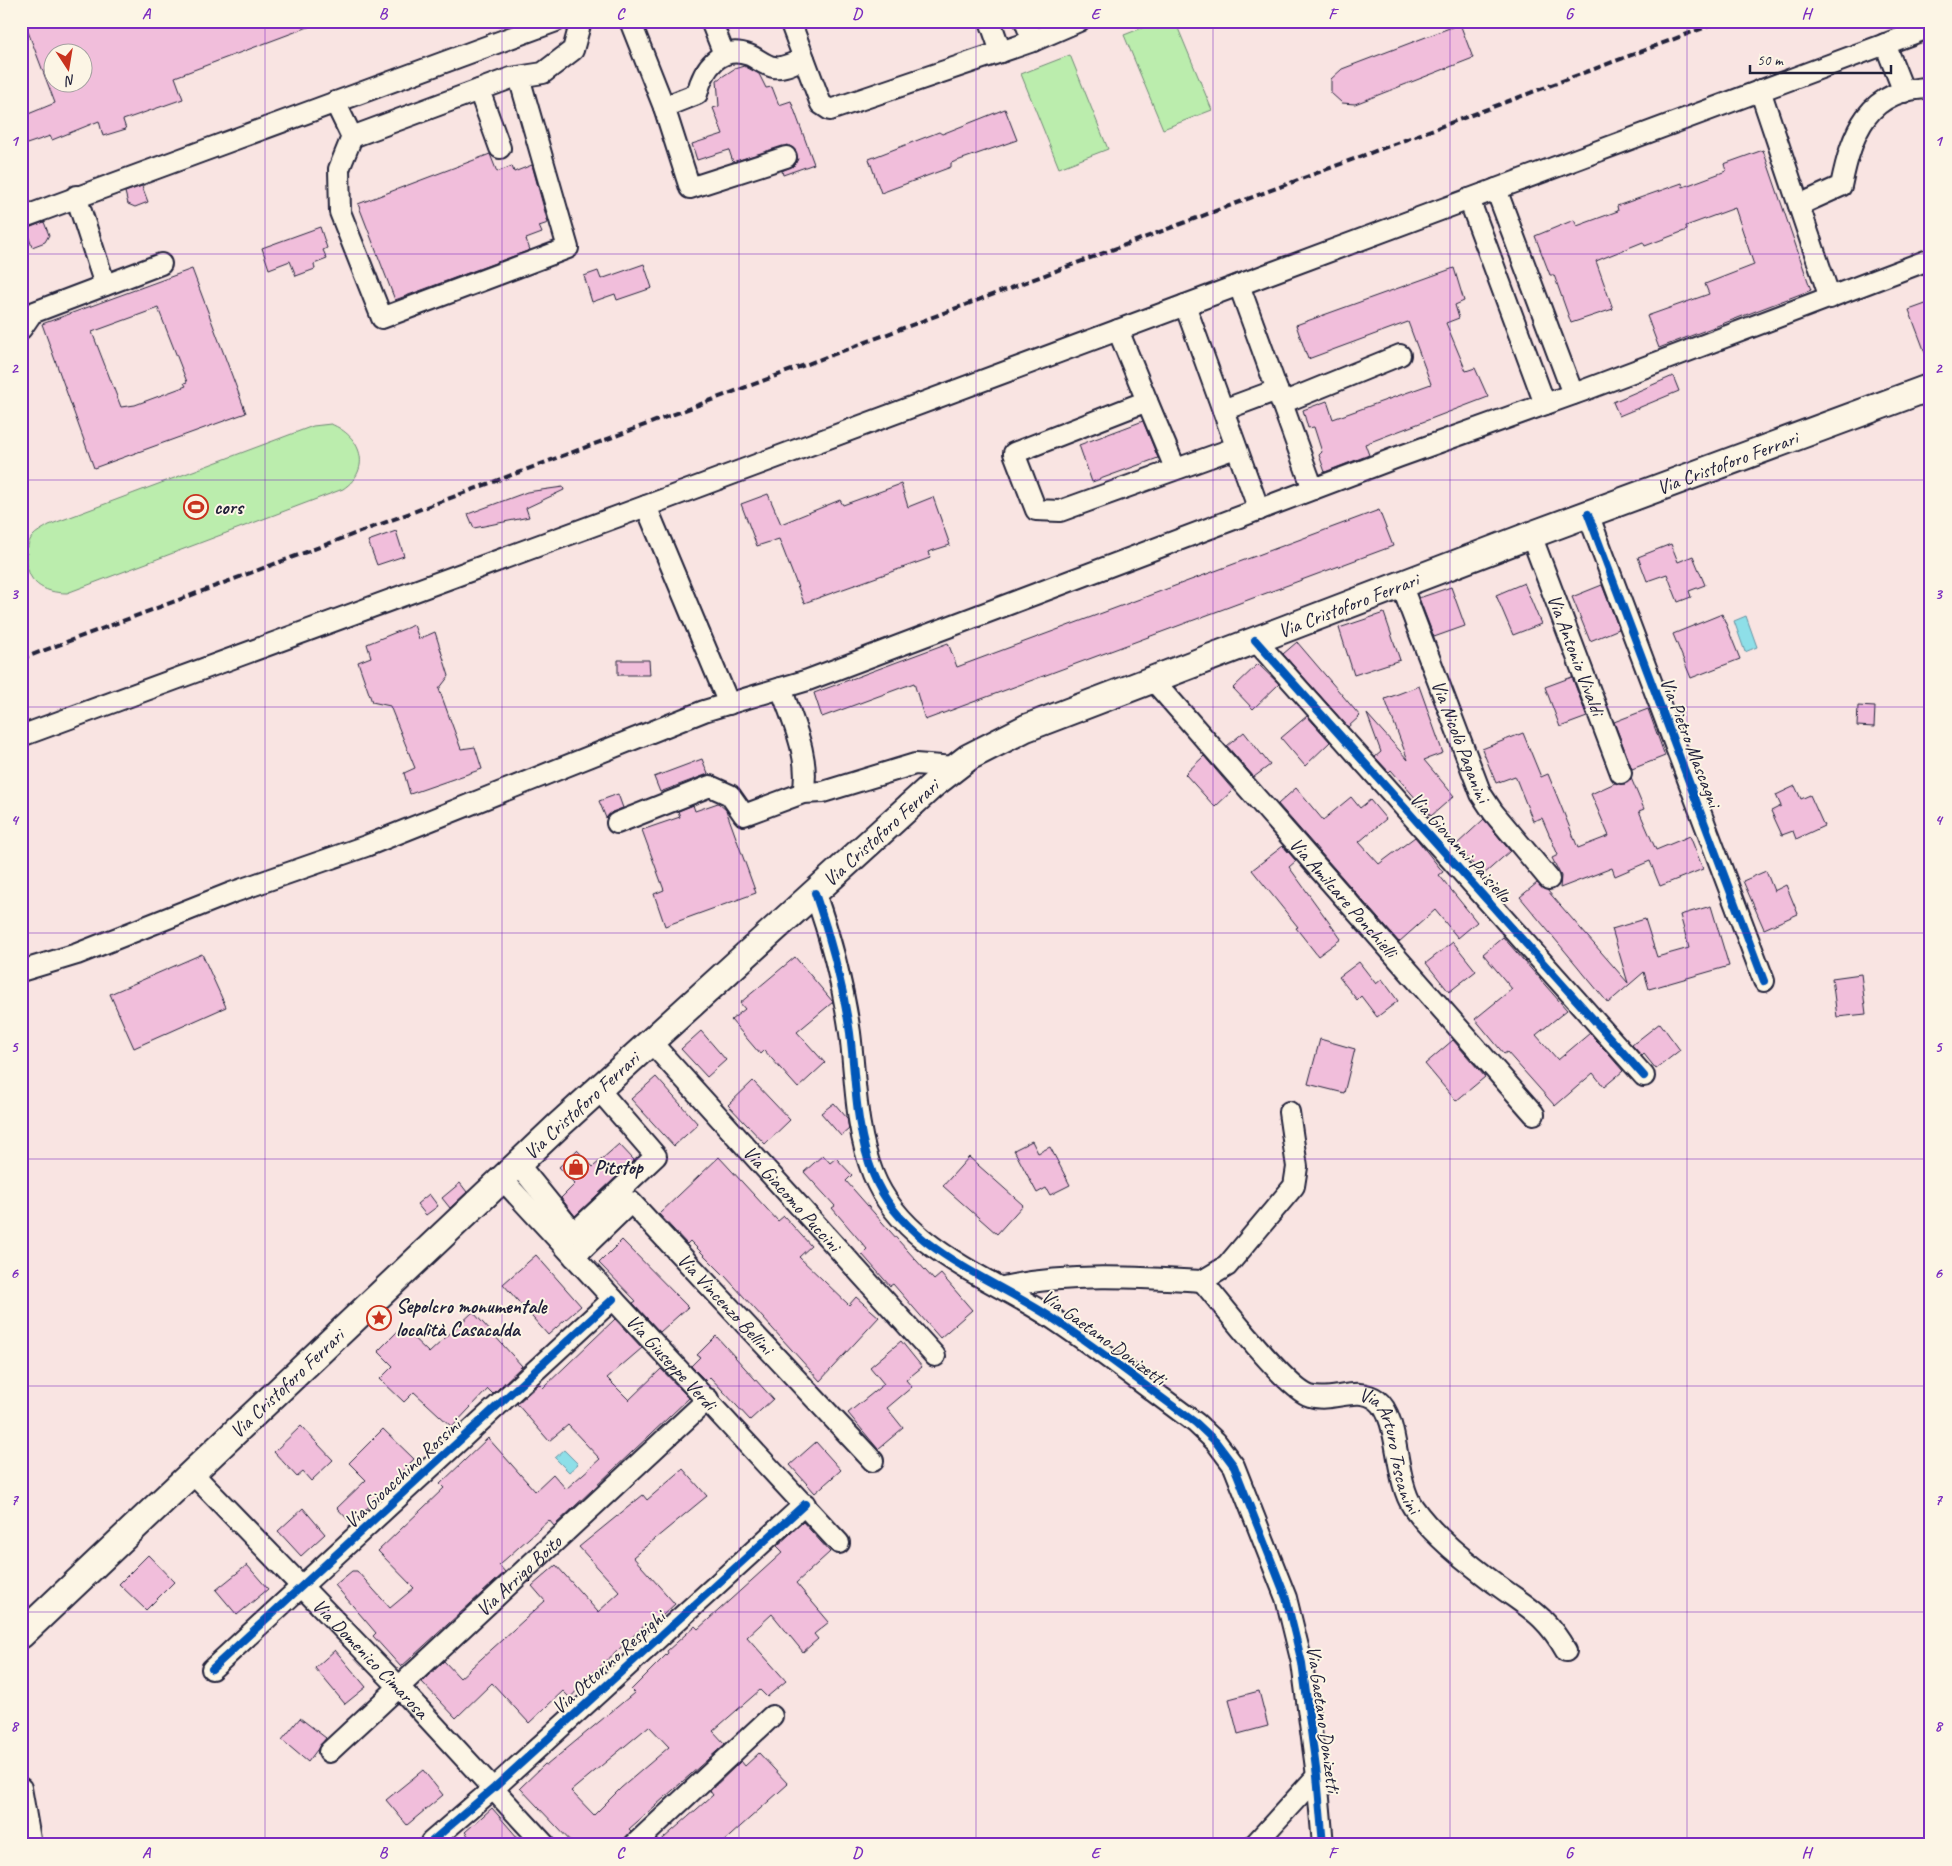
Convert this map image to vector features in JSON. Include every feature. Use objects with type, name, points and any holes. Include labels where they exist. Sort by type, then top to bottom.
[{"type":"main road","name":"Via Cristoforo Ferrari","points":[[21,1636],[650,1041],[955,767],[985,747],[1014,734],[1401,584],[1931,387]]},
{"type":"street","points":[[21,218],[76,196],[556,21]]},
{"type":"street","points":[[519,77],[568,248],[382,318],[340,212],[339,169],[352,137],[478,90],[519,77],[543,73],[573,50],[581,21]]},
{"type":"street","points":[[630,21],[664,108],[690,188],[786,157]]},
{"type":"street","points":[[711,21],[724,54]]},
{"type":"street","points":[[790,21],[821,104],[830,110],[1033,41],[1079,21]]},
{"type":"street","points":[[990,21],[1001,52]]},
{"type":"street","points":[[1026,21],[1033,41]]},
{"type":"street","points":[[21,736],[646,506],[1931,27]]},
{"type":"street","points":[[1885,44],[1904,92]]},
{"type":"street","points":[[664,108],[697,94],[704,74],[714,61],[724,54],[742,53],[778,68],[804,59]]},
{"type":"street","points":[[1799,204],[1841,186],[1852,141],[1872,109],[1880,102],[1904,92],[1931,88]]},
{"type":"street","points":[[478,90],[500,148]]},
{"type":"street","points":[[1760,90],[1830,298]]},
{"type":"street","points":[[335,102],[352,137]]},
{"type":"street","points":[[1496,189],[1573,394]]},
{"type":"street","points":[[76,196],[105,285]]},
{"type":"street","points":[[1469,199],[1545,404]]},
{"type":"street","points":[[21,971],[95,947],[231,893],[366,846],[729,704],[808,680],[1313,489],[1573,394],[1931,259]]},
{"type":"street","points":[[21,329],[32,313],[160,264]]},
{"type":"street","points":[[1239,285],[1313,489]]},
{"type":"street","points":[[1185,305],[1235,448],[1259,510]]},
{"type":"street","points":[[1118,330],[1175,468]]},
{"type":"street","points":[[1222,410],[1279,397],[1400,355]]},
{"type":"street","points":[[1147,401],[1014,453],[1036,510],[1060,511],[1175,468],[1235,448]]},
{"type":"street","points":[[646,506],[729,704]]},
{"type":"street","name":"Via Pietro Mascagni","points":[[1588,514],[1764,981]]},
{"type":"street","name":"Via Antonio Vivaldi","points":[[1531,535],[1621,773]]},
{"type":"street","name":"Via Nicolò Paganini","points":[[1401,584],[1481,794],[1493,812],[1549,879]]},
{"type":"street","name":"Via Giovanni Paisiello","points":[[1255,640],[1644,1076]]},
{"type":"street","name":"Via Amilcare Ponchielli","points":[[1153,680],[1534,1114]]},
{"type":"street","points":[[780,688],[798,736],[807,776],[803,793]]},
{"type":"street","points":[[617,823],[710,786],[730,795],[744,815],[803,793],[823,792],[915,764],[955,767]]},
{"type":"street","name":"Via Gaetano Donizetti","points":[[815,893],[830,936],[842,986],[852,1048],[861,1137],[874,1175],[896,1212],[924,1240],[947,1257],[1003,1287],[1057,1321],[1196,1423],[1216,1442],[1230,1460],[1264,1538],[1291,1615],[1302,1664],[1317,1776],[1323,1845]]},
{"type":"street","name":"Via Giacomo Puccini","points":[[650,1041],[935,1356]]},
{"type":"street","points":[[511,1172],[574,1232],[656,1156],[599,1090]]},
{"type":"street","points":[[1003,1287],[1030,1282],[1065,1279],[1202,1281],[1227,1266],[1294,1186],[1297,1167],[1290,1112]]},
{"type":"street","name":"Via Giuseppe Verdi","points":[[511,1172],[574,1257],[708,1399],[839,1543]]},
{"type":"street","name":"Via Vincenzo Bellini","points":[[574,1257],[631,1202],[873,1461]]},
{"type":"street","name":"Via Arturo Toscanini","points":[[1202,1281],[1279,1371],[1302,1393],[1318,1398],[1365,1395],[1380,1403],[1390,1423],[1404,1490],[1413,1507],[1460,1555],[1542,1616],[1566,1651]]},
{"type":"street","name":"Via Gioacchino Rossini","points":[[212,1669],[613,1299]]},
{"type":"street","name":"Via Arrigo Boito","points":[[329,1752],[708,1399]]},
{"type":"street","name":"Via Domenico Cimarosa","points":[[193,1474],[399,1687],[545,1845]]},
{"type":"street","name":"Via Ottorino Respighi","points":[[431,1842],[494,1788],[805,1504]]},
{"type":"street","points":[[634,1845],[772,1716]]},
{"type":"street","points":[[1254,1845],[1317,1776]]},
{"type":"street","points":[[21,1788],[31,1845]]},
{"type":"green space","points":[[1160,21],[1175,21],[1212,110],[1163,129],[1124,35]]},
{"type":"green space","points":[[1070,55],[1108,149],[1059,168],[1021,74]]},
{"type":"green space","name":"cors","points":[[331,424],[350,436],[360,453],[358,472],[343,489],[67,593],[50,591],[32,579],[27,565],[30,541],[32,537],[49,525],[313,426]]},
{"type":"water","points":[[1746,616],[1757,647],[1745,652],[1734,621]]},
{"type":"water","points":[[564,1450],[578,1464],[569,1472],[555,1458]]},
{"type":"building","points":[[24,21],[319,21],[319,23],[175,77],[183,99],[123,120],[126,129],[103,136],[99,121],[52,140],[50,136],[21,146],[21,117],[55,103],[51,92],[92,92],[92,42],[42,42],[42,69]]},
{"type":"building","points":[[1460,24],[1473,58],[1355,104],[1342,103],[1331,93],[1331,79],[1342,69]]},
{"type":"building","points":[[744,66],[759,74],[766,88],[772,87],[779,105],[791,101],[814,164],[783,175],[782,171],[794,165],[798,159],[794,149],[788,145],[733,162],[729,150],[697,160],[692,144],[723,134],[713,108],[719,106],[717,80],[734,69]]},
{"type":"building","points":[[1005,109],[1017,140],[951,163],[951,167],[881,193],[869,159],[939,132],[942,134]]},
{"type":"building","points":[[1763,150],[1811,290],[1659,348],[1647,316],[1709,294],[1705,284],[1754,265],[1735,208],[1686,226],[1687,230],[1645,246],[1643,242],[1596,261],[1613,309],[1571,323],[1554,275],[1550,275],[1535,236],[1574,220],[1577,226],[1618,211],[1617,206],[1682,183],[1683,187],[1726,171],[1724,164]]},
{"type":"building","points":[[490,154],[497,172],[512,166],[514,172],[532,165],[548,223],[539,226],[542,233],[526,239],[530,250],[395,300],[358,204]]},
{"type":"building","points":[[142,186],[148,202],[135,207],[128,204],[125,192]]},
{"type":"building","points":[[44,222],[49,235],[45,242],[32,247],[26,229]]},
{"type":"building","points":[[320,227],[327,248],[323,250],[327,259],[314,264],[315,269],[296,276],[290,261],[269,269],[262,248]]},
{"type":"building","points":[[644,264],[652,288],[617,300],[615,294],[592,302],[584,276],[598,271],[601,279]]},
{"type":"building","points":[[1454,268],[1464,301],[1455,305],[1459,318],[1446,323],[1466,371],[1475,368],[1488,397],[1365,444],[1369,455],[1325,472],[1319,455],[1322,452],[1314,427],[1308,428],[1303,410],[1327,401],[1333,419],[1431,384],[1408,322],[1308,359],[1296,325]]},
{"type":"building","points":[[192,269],[246,413],[94,468],[42,324]],"holes":[[[158,308],[187,382],[184,383],[186,386],[135,405],[121,407],[92,332]]]},
{"type":"building","points":[[1931,302],[1931,363],[1929,363],[1909,310]]},
{"type":"building","points":[[1673,376],[1679,391],[1619,416],[1613,402]]},
{"type":"building","points":[[1143,421],[1158,458],[1092,482],[1079,445]]},
{"type":"building","points":[[901,484],[908,507],[933,497],[950,545],[928,552],[930,558],[804,603],[779,539],[757,546],[741,504],[768,494],[781,524],[840,500],[843,505]]},
{"type":"building","points":[[563,487],[564,490],[526,508],[529,517],[474,528],[468,514],[527,492]]},
{"type":"building","points":[[1379,510],[1393,546],[925,720],[914,683],[822,717],[814,693],[948,643],[957,667]]},
{"type":"building","points":[[396,531],[404,556],[377,565],[368,541]]},
{"type":"building","points":[[1671,544],[1678,562],[1693,556],[1705,585],[1689,591],[1691,597],[1678,602],[1667,574],[1647,581],[1638,557]]},
{"type":"building","points":[[1524,583],[1541,624],[1513,635],[1496,595]]},
{"type":"building","points":[[1602,585],[1619,629],[1590,641],[1572,597]]},
{"type":"building","points":[[1451,587],[1465,626],[1434,637],[1419,598]]},
{"type":"building","points":[[1384,613],[1400,660],[1354,675],[1339,628]]},
{"type":"building","points":[[1722,614],[1740,659],[1691,678],[1673,634]]},
{"type":"building","points":[[414,625],[419,639],[435,632],[449,676],[439,689],[461,749],[475,747],[482,769],[410,794],[404,773],[415,768],[390,706],[372,702],[358,662],[371,657],[367,644]]},
{"type":"building","points":[[1297,642],[1360,716],[1348,727],[1283,654]]},
{"type":"building","points":[[618,660],[649,660],[650,675],[618,675]]},
{"type":"building","points":[[1258,664],[1279,684],[1253,709],[1233,688]]},
{"type":"building","points":[[1572,677],[1587,717],[1560,727],[1545,687]]},
{"type":"building","points":[[1419,686],[1443,753],[1424,760],[1454,796],[1431,816],[1391,770],[1389,772],[1375,757],[1381,752],[1367,714],[1408,760],[1385,699]]},
{"type":"building","points":[[1858,706],[1875,707],[1874,727],[1857,726]]},
{"type":"building","points":[[1648,709],[1665,756],[1632,769],[1614,722]]},
{"type":"building","points":[[1307,716],[1330,742],[1305,766],[1281,738]]},
{"type":"building","points":[[1244,732],[1270,765],[1254,777],[1227,746]]},
{"type":"building","points":[[1523,733],[1541,777],[1548,774],[1578,848],[1609,836],[1591,794],[1615,783],[1625,784],[1631,778],[1644,809],[1639,811],[1656,850],[1690,836],[1703,869],[1660,886],[1650,861],[1615,876],[1612,868],[1560,888],[1561,876],[1552,858],[1558,855],[1542,818],[1533,821],[1515,776],[1496,783],[1482,749]]},
{"type":"building","points":[[1204,756],[1233,790],[1215,807],[1185,774]]},
{"type":"building","points":[[702,759],[708,774],[660,792],[654,777]]},
{"type":"building","points":[[1795,786],[1801,799],[1810,795],[1824,826],[1796,839],[1793,831],[1782,835],[1771,811],[1781,806],[1776,795]]},
{"type":"building","points":[[1296,788],[1323,820],[1351,797],[1360,808],[1370,800],[1386,819],[1359,842],[1379,864],[1415,837],[1443,872],[1439,875],[1477,922],[1458,938],[1435,910],[1399,942],[1278,804]]},
{"type":"building","points":[[618,794],[623,808],[612,812],[606,818],[599,801]]},
{"type":"building","points":[[718,803],[726,810],[756,893],[665,926],[654,894],[664,890],[642,830],[680,817],[678,811],[693,805],[695,811]]},
{"type":"building","points":[[1484,819],[1510,851],[1483,875],[1456,845]]},
{"type":"building","points":[[1283,846],[1296,861],[1289,867],[1341,939],[1318,956],[1296,928],[1298,927],[1252,870]]},
{"type":"building","points":[[1766,871],[1774,891],[1786,885],[1798,914],[1764,929],[1743,881]]},
{"type":"building","points":[[1537,883],[1547,890],[1628,983],[1612,929],[1645,919],[1657,957],[1689,948],[1680,915],[1711,906],[1729,966],[1649,989],[1644,972],[1608,1003],[1520,897]]},
{"type":"building","points":[[1503,937],[1567,1010],[1536,1035],[1558,1060],[1590,1033],[1623,1071],[1604,1087],[1593,1073],[1555,1106],[1507,1052],[1504,1054],[1475,1019],[1512,989],[1483,954]]},
{"type":"building","points":[[1453,942],[1476,971],[1449,992],[1426,963]]},
{"type":"building","points":[[202,954],[226,1007],[134,1048],[110,994]]},
{"type":"building","points":[[795,957],[833,1002],[797,1032],[825,1063],[798,1088],[764,1050],[760,1054],[731,1020],[745,1009],[740,1003]]},
{"type":"building","points":[[1359,962],[1376,984],[1382,979],[1398,1001],[1377,1017],[1361,996],[1357,1000],[1339,977]]},
{"type":"building","points":[[1861,974],[1866,1014],[1837,1017],[1832,978]]},
{"type":"building","points":[[1660,1023],[1680,1050],[1656,1069],[1644,1054],[1642,1056],[1632,1045]]},
{"type":"building","points":[[701,1031],[726,1060],[707,1077],[681,1049]]},
{"type":"building","points":[[1320,1039],[1355,1049],[1344,1093],[1308,1084]]},
{"type":"building","points":[[1453,1040],[1485,1077],[1456,1101],[1425,1064]]},
{"type":"building","points":[[656,1077],[698,1124],[674,1146],[631,1099]]},
{"type":"building","points":[[753,1081],[790,1120],[765,1144],[728,1105]]},
{"type":"building","points":[[834,1103],[847,1118],[849,1129],[841,1136],[821,1113]]},
{"type":"building","points":[[1032,1141],[1038,1153],[1050,1147],[1070,1185],[1050,1195],[1046,1188],[1037,1193],[1014,1150]]},
{"type":"building","points":[[619,1144],[634,1160],[575,1216],[561,1198],[575,1184],[559,1167],[577,1150],[593,1167]]},
{"type":"building","points":[[823,1155],[830,1163],[836,1158],[852,1175],[846,1181],[889,1230],[934,1280],[941,1274],[972,1310],[940,1338],[893,1284],[890,1286],[862,1254],[867,1249],[832,1208],[835,1206],[804,1172]]},
{"type":"building","points":[[719,1157],[778,1221],[784,1216],[811,1246],[799,1257],[849,1305],[856,1297],[879,1317],[820,1381],[725,1276],[690,1241],[687,1244],[659,1214]]},
{"type":"building","points":[[969,1157],[1023,1205],[997,1234],[943,1186]]},
{"type":"building","points":[[460,1183],[467,1192],[450,1208],[442,1198]]},
{"type":"building","points":[[429,1194],[438,1206],[426,1215],[417,1204]]},
{"type":"building","points":[[622,1240],[688,1307],[660,1332],[633,1303],[636,1301],[599,1263]]},
{"type":"building","points":[[536,1255],[581,1306],[548,1335],[503,1284]]},
{"type":"building","points":[[473,1312],[522,1366],[493,1394],[488,1389],[452,1427],[414,1392],[404,1402],[380,1379],[393,1366],[378,1351],[402,1327],[429,1353]]},
{"type":"building","points":[[615,1319],[642,1348],[607,1378],[629,1400],[661,1369],[689,1398],[554,1526],[549,1520],[499,1565],[505,1572],[401,1667],[373,1636],[376,1633],[335,1585],[352,1571],[357,1571],[390,1608],[414,1588],[378,1551],[444,1488],[440,1484],[488,1438],[535,1491],[553,1474],[566,1489],[600,1459],[568,1425],[549,1441],[517,1404],[539,1384],[543,1388]]},
{"type":"building","points":[[716,1336],[773,1399],[750,1420],[710,1377],[706,1381],[691,1366],[700,1357],[697,1355]]},
{"type":"building","points":[[901,1341],[922,1367],[906,1380],[912,1387],[887,1408],[903,1428],[878,1449],[848,1413],[884,1384],[870,1367]]},
{"type":"building","points":[[301,1426],[333,1460],[311,1481],[303,1472],[297,1477],[274,1452]]},
{"type":"building","points":[[383,1429],[414,1459],[352,1524],[337,1508],[366,1480],[349,1463]]},
{"type":"building","points":[[816,1442],[841,1470],[815,1493],[790,1465]]},
{"type":"building","points":[[683,1469],[707,1496],[633,1557],[675,1604],[649,1628],[646,1624],[588,1678],[570,1698],[563,1691],[529,1723],[492,1683],[456,1718],[422,1682],[444,1661],[460,1678],[545,1601],[532,1586],[556,1565],[598,1612],[620,1592],[579,1547],[643,1495],[647,1500]]},
{"type":"building","points":[[303,1508],[325,1534],[301,1556],[278,1531]]},
{"type":"building","points":[[803,1522],[830,1552],[796,1583],[829,1622],[814,1634],[818,1639],[803,1652],[772,1614],[747,1637],[786,1681],[767,1697],[760,1690],[713,1731],[725,1744],[629,1829],[631,1831],[622,1845],[574,1845],[520,1788],[545,1764],[547,1765],[634,1693],[631,1690],[668,1653],[667,1651],[695,1626],[698,1629],[783,1552],[777,1546]],"holes":[[[649,1726],[669,1747],[621,1788],[594,1815],[571,1791]]]},
{"type":"building","points":[[148,1555],[174,1582],[146,1610],[119,1584]]},
{"type":"building","points":[[247,1565],[268,1589],[237,1615],[216,1590]]},
{"type":"building","points":[[335,1650],[366,1687],[345,1704],[315,1668]]},
{"type":"building","points":[[1259,1691],[1268,1726],[1238,1734],[1229,1699]]},
{"type":"building","points":[[300,1718],[326,1738],[308,1762],[282,1740]]},
{"type":"building","points":[[759,1753],[788,1784],[720,1845],[656,1845],[713,1795],[710,1791],[741,1761],[745,1766]]},
{"type":"building","points":[[423,1770],[443,1795],[407,1825],[386,1800]]},
{"type":"building","points":[[492,1808],[524,1845],[476,1845],[465,1832]]},
{"type":"railway","points":[[21,659],[1722,21]]},
{"type":"cycle path","points":[[1588,514],[1764,981]]},
{"type":"cycle path","points":[[1255,640],[1644,1076]]},
{"type":"cycle path","points":[[815,893],[844,997],[850,1033],[859,1122],[867,1157],[873,1174],[887,1200],[905,1223],[927,1243],[952,1260],[1055,1320],[1196,1423],[1216,1442],[1234,1466],[1286,1598],[1302,1663],[1317,1776],[1323,1845]]},
{"type":"cycle path","points":[[212,1669],[613,1299]]},
{"type":"cycle path","points":[[431,1842],[494,1788],[805,1504]]},
{"type":"place","name":"cors","points":[[196,507]]},
{"type":"place","name":"Pitstop","points":[[576,1167]]},
{"type":"place","name":"Sepolcro monumentale località Casacalda","points":[[379,1318]]}]
